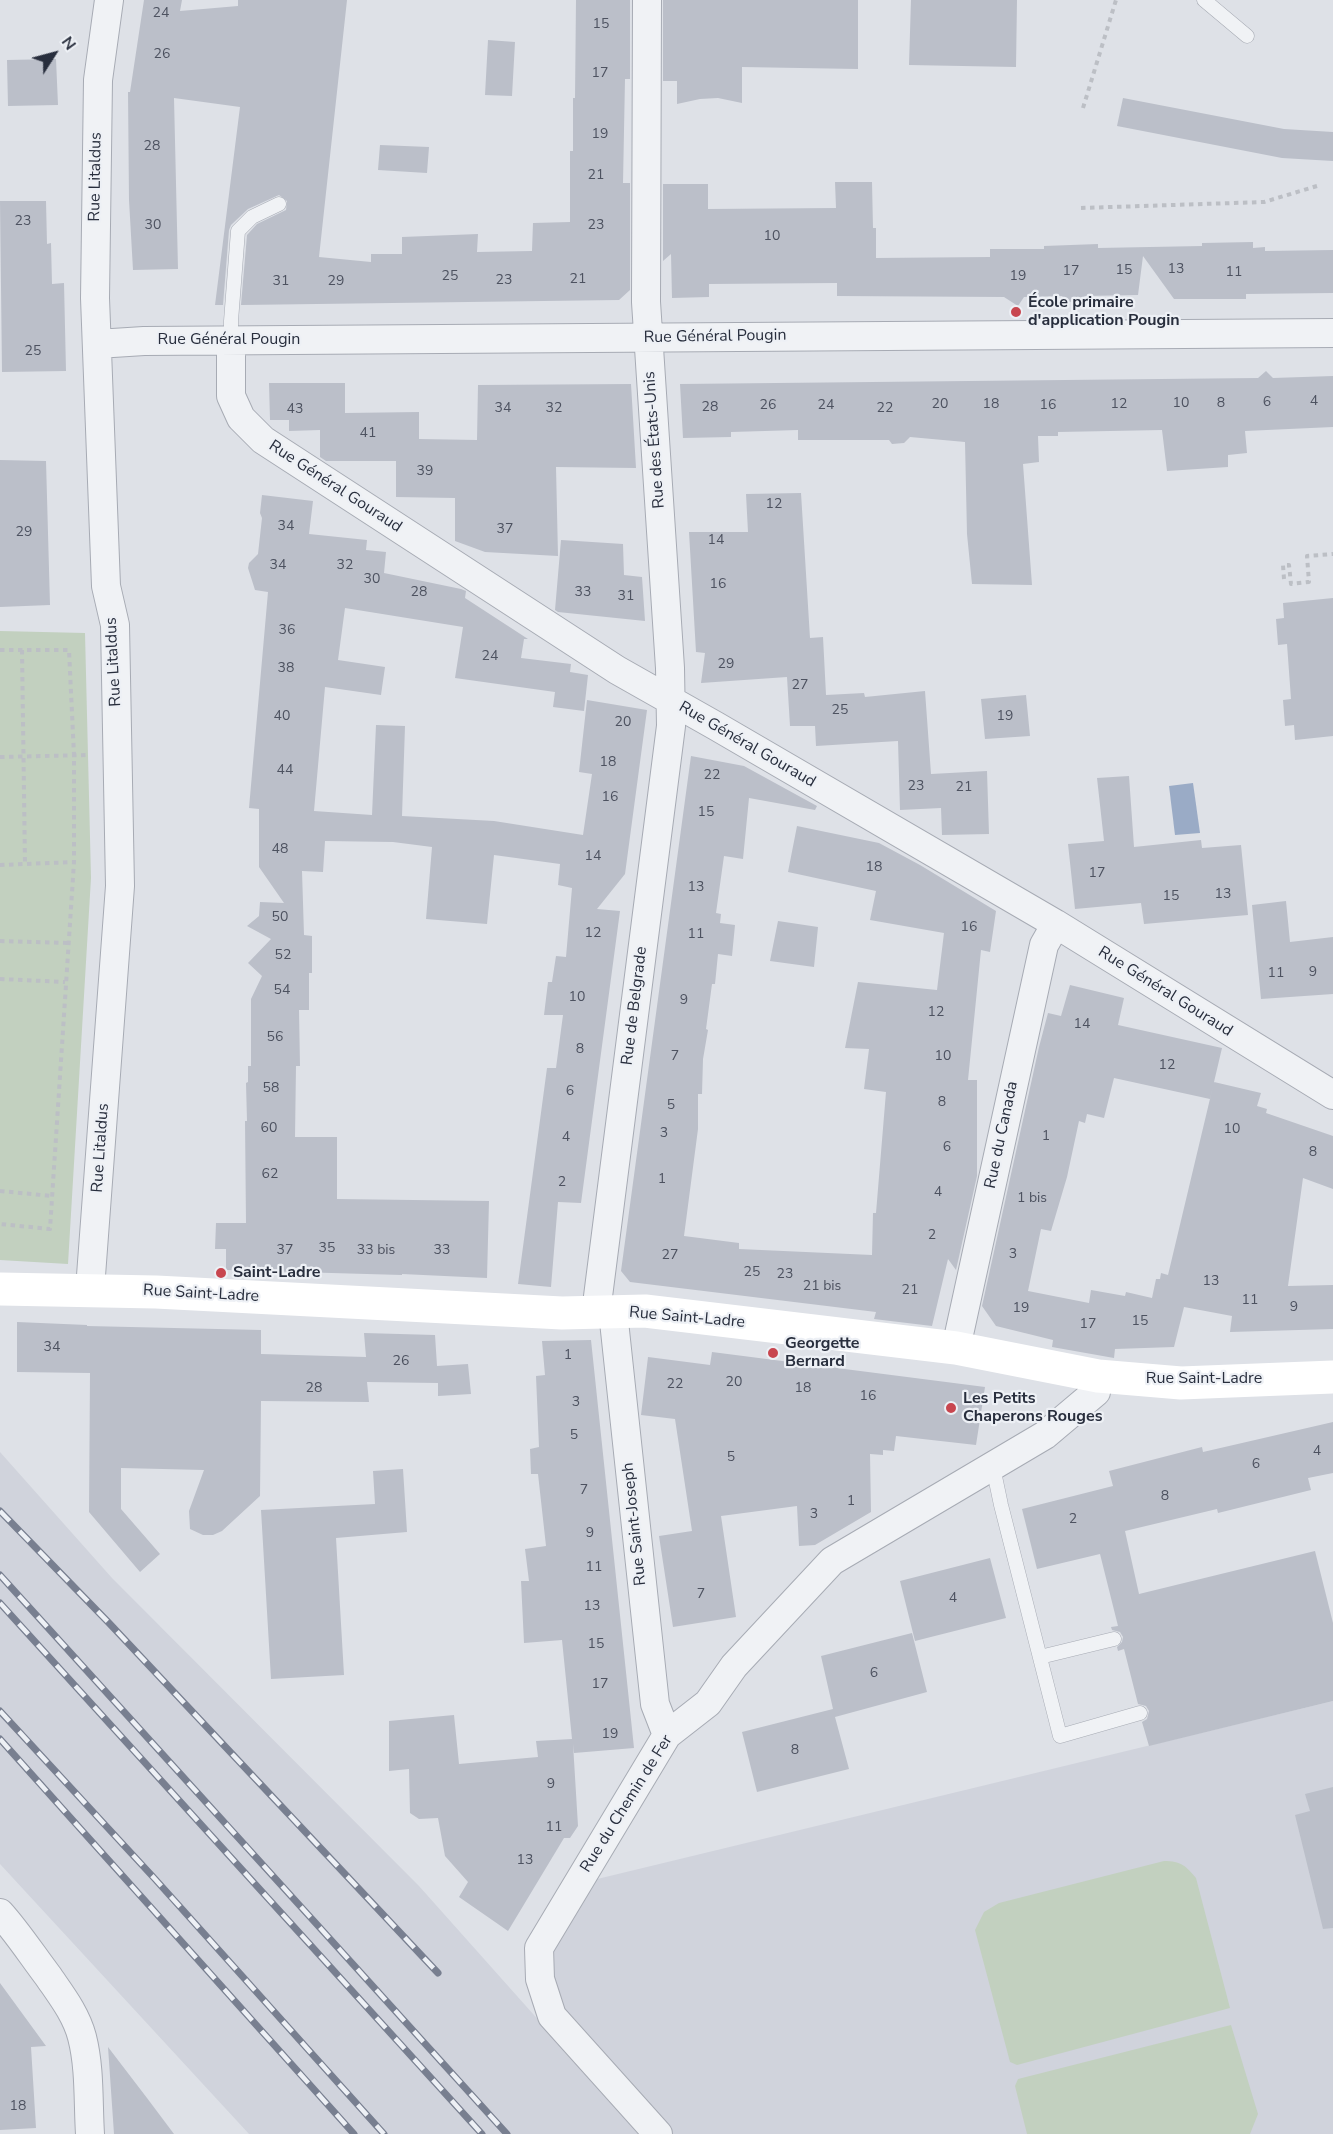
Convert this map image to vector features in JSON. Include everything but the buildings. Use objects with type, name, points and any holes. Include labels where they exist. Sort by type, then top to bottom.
[{"type":"street","name":"Rue Litaldus","points":[[90,1289],[120,886],[114,625],[106,586],[95,298],[98,80],[110,0]]},
{"type":"street","name":"Rue des États-Unis","points":[[647,0],[646,302],[671,701]]},
{"type":"street","name":"Rue Général Pougin","points":[[97,344],[144,341],[1333,333]]},
{"type":"street","name":"Rue Général Gouraud","points":[[231,341],[231,396],[241,418],[263,440],[608,664],[1056,924],[1333,1095]]},
{"type":"street","name":"Rue de Belgrade","points":[[604,1312],[671,726],[671,701]]},
{"type":"street","name":"Rue du Canada","points":[[956,1348],[1044,945],[1056,924]]},
{"type":"street","name":"Rue Saint-Ladre","points":[[0,1289],[90,1289],[562,1313],[645,1311],[956,1348],[1098,1376],[1181,1383],[1333,1377]]},
{"type":"street","name":"Rue Saint-Joseph","points":[[604,1312],[655,1704],[667,1735]]},
{"type":"street","name":"Rue du Chemin de Fer","points":[[657,2134],[552,2016],[540,1979],[539,1948],[667,1735],[708,1702],[734,1666],[832,1561],[1045,1436],[1096,1392],[1098,1376]]},
{"type":"street","points":[[0,1913],[18,1934],[59,1992],[82,2036],[86,2057],[90,2134]]},
{"type":"lane","points":[[1204,0],[1247,36]]},
{"type":"lane","points":[[231,341],[238,231],[252,217],[279,204]]},
{"type":"lane","points":[[993,1467],[1060,1736],[1140,1713]]},
{"type":"lane","points":[[1040,1657],[1114,1639]]},
{"type":"path","points":[[1083,108],[1116,0]]},
{"type":"path","points":[[1081,208],[1264,202],[1317,186]]},
{"type":"path","points":[[1284,579],[1283,565],[1289,565],[1291,584],[1309,582],[1307,556],[1333,554]]},
{"type":"path","points":[[0,650],[69,650],[74,755],[74,862],[50,1229],[0,1224]]},
{"type":"path","points":[[22,650],[25,864]]},
{"type":"path","points":[[0,758],[88,754]]},
{"type":"path","points":[[0,865],[74,862]]},
{"type":"path","points":[[0,941],[68,943]]},
{"type":"path","points":[[0,979],[65,982]]},
{"type":"path","points":[[0,1191],[52,1196]]},
{"type":"shaded area","points":[[0,1452],[112,1578],[419,1886],[640,2134],[249,2134],[0,1864]]},
{"type":"shaded area","points":[[1333,1701],[1333,2134],[667,2134],[557,2014],[549,1948],[589,1881]]},
{"type":"green space","points":[[0,631],[85,633],[91,878],[68,1264],[0,1260]]},
{"type":"green space","points":[[1164,1861],[1183,1865],[1196,1878],[1230,2008],[1017,2065],[1010,2062],[975,1930],[984,1912],[999,1903]]},
{"type":"green space","points":[[1231,2025],[1258,2114],[1250,2134],[1027,2134],[1015,2086],[1018,2079]]},
{"type":"water","points":[[1193,783],[1200,833],[1175,835],[1169,786]]},
{"type":"railway","points":[[0,1511],[109,1623],[438,1973]]},
{"type":"railway","points":[[0,1575],[507,2134]]},
{"type":"railway","points":[[0,1603],[482,2134]]},
{"type":"railway","points":[[0,1711],[155,1879],[384,2134]]},
{"type":"railway","points":[[0,1739],[354,2134]]},
{"type":"place","name":"École primaire d'application Pougin","points":[[1016,312]]},
{"type":"place","name":"Saint-Ladre","points":[[221,1273]]},
{"type":"place","name":"Georgette Bernard","points":[[773,1353]]},
{"type":"place","name":"Les Petits Chaperons Rouges","points":[[951,1408]]}]
